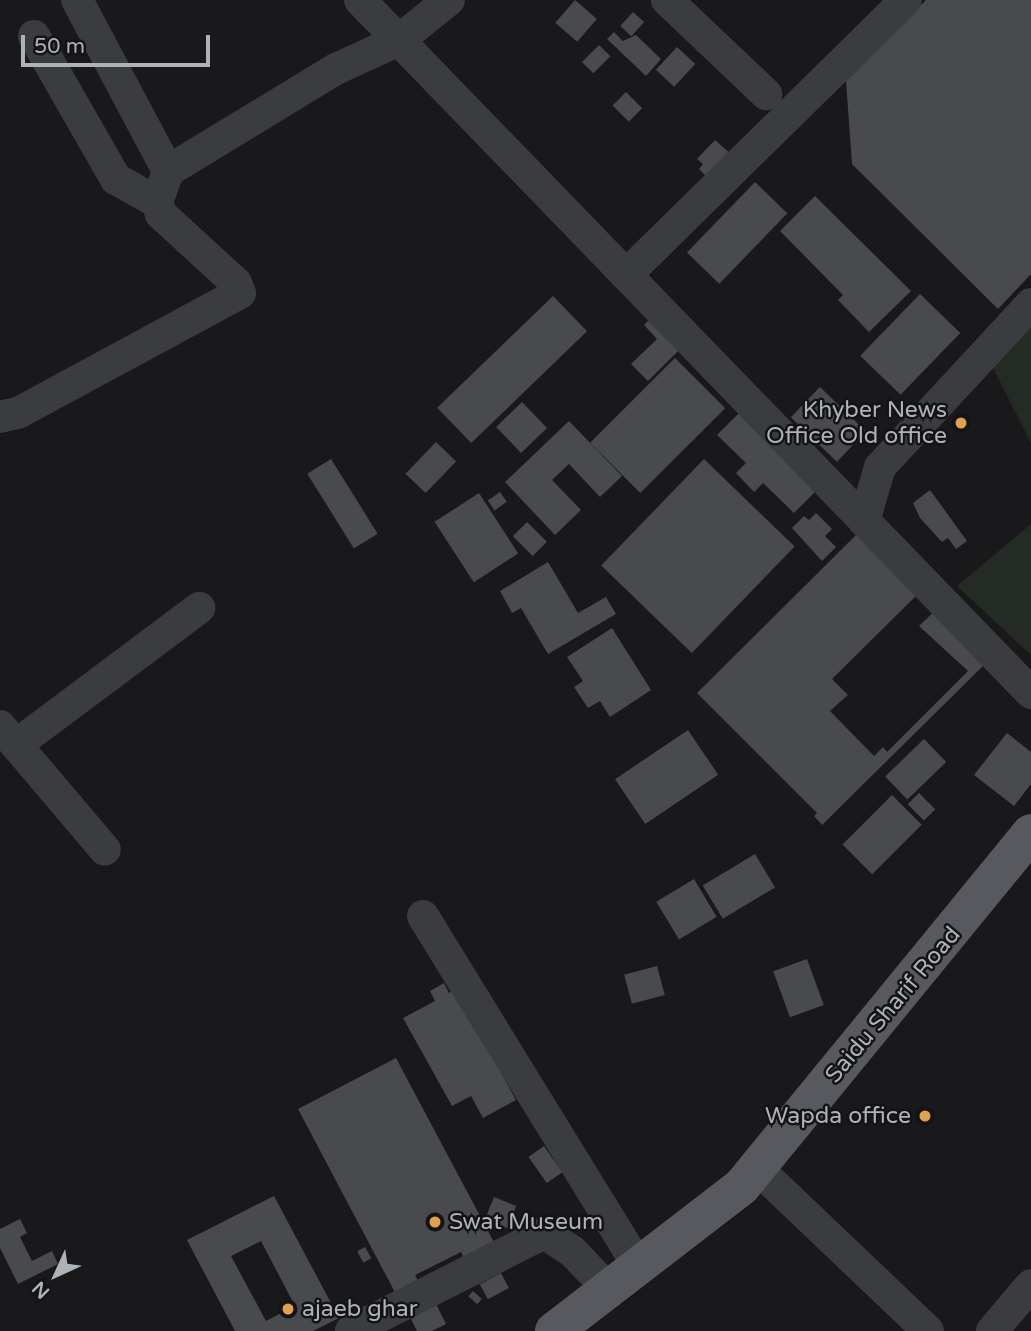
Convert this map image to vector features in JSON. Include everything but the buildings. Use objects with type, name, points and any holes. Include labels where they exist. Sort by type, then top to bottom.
[{"type":"main road","name":"Saidu Sharif Road","points":[[554,1331],[742,1186],[1031,834]]},
{"type":"street","points":[[77,0],[168,171]]},
{"type":"street","points":[[360,0],[1031,694]]},
{"type":"street","points":[[0,417],[30,407],[240,293],[236,283],[161,214],[157,202],[168,171],[336,69],[399,40],[449,0]]},
{"type":"street","points":[[667,0],[766,94]]},
{"type":"street","points":[[626,275],[906,0]]},
{"type":"street","points":[[34,36],[116,179],[157,202]]},
{"type":"street","points":[[864,521],[880,467],[1031,304]]},
{"type":"street","points":[[105,850],[8,736],[199,608]]},
{"type":"street","points":[[424,916],[638,1265]]},
{"type":"street","points":[[757,1168],[928,1331]]},
{"type":"street","points":[[351,1331],[544,1233],[572,1251],[608,1290]]},
{"type":"street","points":[[992,1331],[1031,1285]]},
{"type":"shaded area","points":[[1031,306],[1031,443],[984,350]]},
{"type":"shaded area","points":[[1031,524],[1031,655],[957,586]]},
{"type":"place","name":"Khyber News Office Old office","points":[[961,423]]},
{"type":"place","name":"Wapda office","points":[[925,1116]]},
{"type":"place","name":"Swat Museum","points":[[435,1222]]},
{"type":"place","name":"ajaeb ghar","points":[[288,1309]]}]
